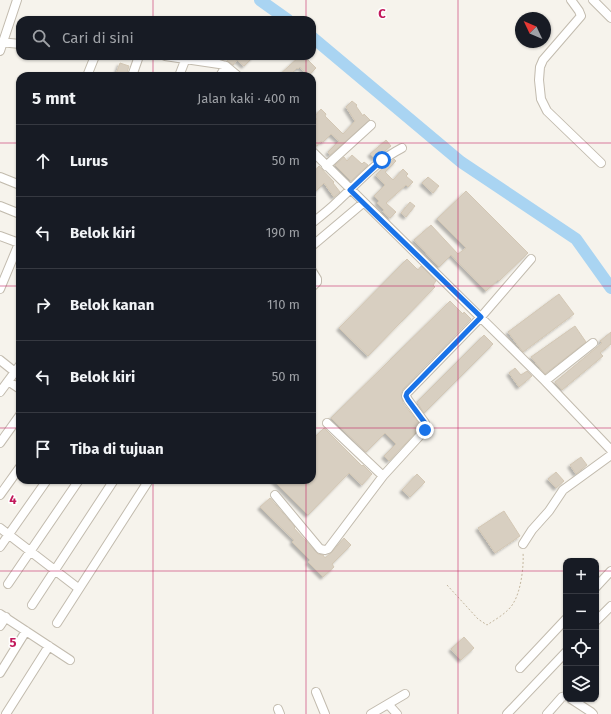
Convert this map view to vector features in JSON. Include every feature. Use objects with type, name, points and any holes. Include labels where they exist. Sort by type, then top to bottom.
[{"type":"street","points":[[0,51],[17,0]]},
{"type":"street","points":[[571,0],[580,11],[581,16],[543,60],[540,67],[539,80],[542,99],[547,111],[601,163]]},
{"type":"street","points":[[593,0],[611,18]]},
{"type":"street","points":[[2,42],[16,44]]},
{"type":"street","points":[[89,72],[93,60]]},
{"type":"street","points":[[133,72],[138,60]]},
{"type":"street","points":[[181,72],[185,60]]},
{"type":"street","points":[[196,60],[226,66],[233,72]]},
{"type":"street","points":[[222,72],[226,66]]},
{"type":"street","points":[[326,166],[371,125]]},
{"type":"street","points":[[316,220],[337,203],[377,164],[402,148]]},
{"type":"street","points":[[316,155],[481,317],[611,450]]},
{"type":"street","points":[[0,177],[16,183]]},
{"type":"street","points":[[316,243],[363,202]]},
{"type":"street","points":[[0,206],[16,212]]},
{"type":"street","points":[[0,236],[16,241]]},
{"type":"street","points":[[0,289],[16,250]]},
{"type":"street","points":[[275,495],[320,548],[325,550],[383,476],[425,430],[425,423],[408,400],[406,396],[407,393],[481,317],[531,259]]},
{"type":"street","points":[[0,265],[9,268]]},
{"type":"street","points":[[545,381],[593,344]]},
{"type":"street","points":[[0,360],[16,367]]},
{"type":"street","points":[[0,392],[16,370]]},
{"type":"street","points":[[8,380],[16,386]]},
{"type":"street","points":[[0,443],[16,421]]},
{"type":"street","points":[[327,423],[383,476]]},
{"type":"street","points":[[523,544],[532,530],[549,511],[563,490],[611,455]]},
{"type":"street","points":[[0,495],[16,473]]},
{"type":"street","points":[[0,547],[44,484]]},
{"type":"street","points":[[8,584],[76,484]]},
{"type":"street","points":[[32,605],[111,484]]},
{"type":"street","points":[[57,622],[145,484]]},
{"type":"street","points":[[0,528],[78,588]]},
{"type":"street","points":[[599,584],[611,571]]},
{"type":"street","points":[[599,618],[611,606]]},
{"type":"street","points":[[0,626],[3,616],[70,660]]},
{"type":"street","points":[[520,668],[563,622]]},
{"type":"street","points":[[0,673],[26,631]]},
{"type":"street","points":[[6,714],[49,646]]},
{"type":"street","points":[[507,714],[563,655]]},
{"type":"street","points":[[316,692],[326,714]]},
{"type":"street","points":[[371,714],[405,694]]},
{"type":"street","points":[[547,714],[563,697]]},
{"type":"street","points":[[576,702],[593,714]]},
{"type":"street","points":[[388,704],[396,714]]},
{"type":"path","points":[[447,585],[478,619],[487,625],[499,617],[514,603],[523,565],[523,544]]},
{"type":"building","points":[[228,60],[237,60],[233,65],[227,61]]},
{"type":"building","points":[[237,60],[250,60],[244,66]]},
{"type":"building","points":[[296,60],[308,60],[316,68],[312,72],[304,72],[300,67],[293,72],[282,72]]},
{"type":"building","points":[[120,63],[129,66],[127,72],[117,72]]},
{"type":"building","points":[[352,101],[357,105],[356,106],[363,116],[364,114],[370,120],[330,155],[328,152],[339,141],[331,134],[323,142],[321,141],[317,146],[316,145],[316,115],[321,109],[326,114],[325,116],[343,134],[355,121],[346,107]]},
{"type":"building","points":[[386,140],[391,146],[375,159],[370,154]]},
{"type":"building","points":[[352,155],[362,164],[364,162],[368,165],[351,181],[335,165],[344,157],[347,161]]},
{"type":"building","points":[[394,159],[396,161],[385,172],[393,180],[403,169],[408,174],[406,176],[413,182],[408,187],[406,185],[386,203],[396,212],[390,218],[383,212],[384,210],[377,203],[379,201],[374,196],[385,185],[376,175]]},
{"type":"building","points":[[319,166],[334,182],[333,183],[340,192],[334,197],[324,183],[316,191],[316,169]]},
{"type":"building","points":[[428,177],[439,186],[433,193],[422,183]]},
{"type":"building","points":[[466,191],[528,253],[499,281],[498,280],[486,291],[451,255],[439,267],[414,240],[431,225],[458,254],[466,248],[437,219]]},
{"type":"building","points":[[410,202],[415,206],[406,217],[401,213]]},
{"type":"building","points":[[407,259],[418,270],[421,266],[436,281],[433,285],[435,287],[368,356],[339,328]]},
{"type":"building","points":[[559,294],[574,314],[523,352],[508,332]]},
{"type":"building","points":[[450,301],[463,314],[464,312],[471,319],[403,389],[401,394],[403,403],[420,425],[420,428],[389,461],[384,456],[396,444],[385,433],[366,452],[331,418]]},
{"type":"building","points":[[575,326],[586,342],[545,374],[531,357]]},
{"type":"building","points":[[611,332],[611,344],[600,353],[603,356],[562,390],[555,382],[602,343],[600,341]]},
{"type":"building","points":[[484,335],[493,344],[424,413],[417,402]]},
{"type":"building","points":[[515,368],[521,375],[527,371],[532,376],[519,387],[509,373]]},
{"type":"building","points":[[324,428],[372,474],[362,485],[349,473],[308,515],[277,484],[316,484],[316,436]]},
{"type":"building","points":[[581,457],[587,465],[576,474],[570,465]]},
{"type":"building","points":[[556,472],[564,481],[556,488],[548,479]]},
{"type":"building","points":[[417,474],[425,482],[410,497],[402,490]]},
{"type":"building","points":[[270,498],[295,527],[294,528],[318,554],[323,555],[325,558],[344,538],[351,545],[332,564],[334,567],[323,577],[308,562],[310,560],[292,542],[294,540],[260,507]]},
{"type":"building","points":[[504,511],[520,536],[495,553],[478,528]]},
{"type":"building","points":[[464,637],[474,648],[461,660],[451,649]]},
{"type":"waterway","points":[[260,0],[282,16]]},
{"type":"waterway","points":[[316,40],[461,162],[576,239],[611,288]]},
{"type":"route","points":[[382,160],[350,190],[481,317],[407,393],[406,396],[408,400],[425,423],[425,430]]}]
